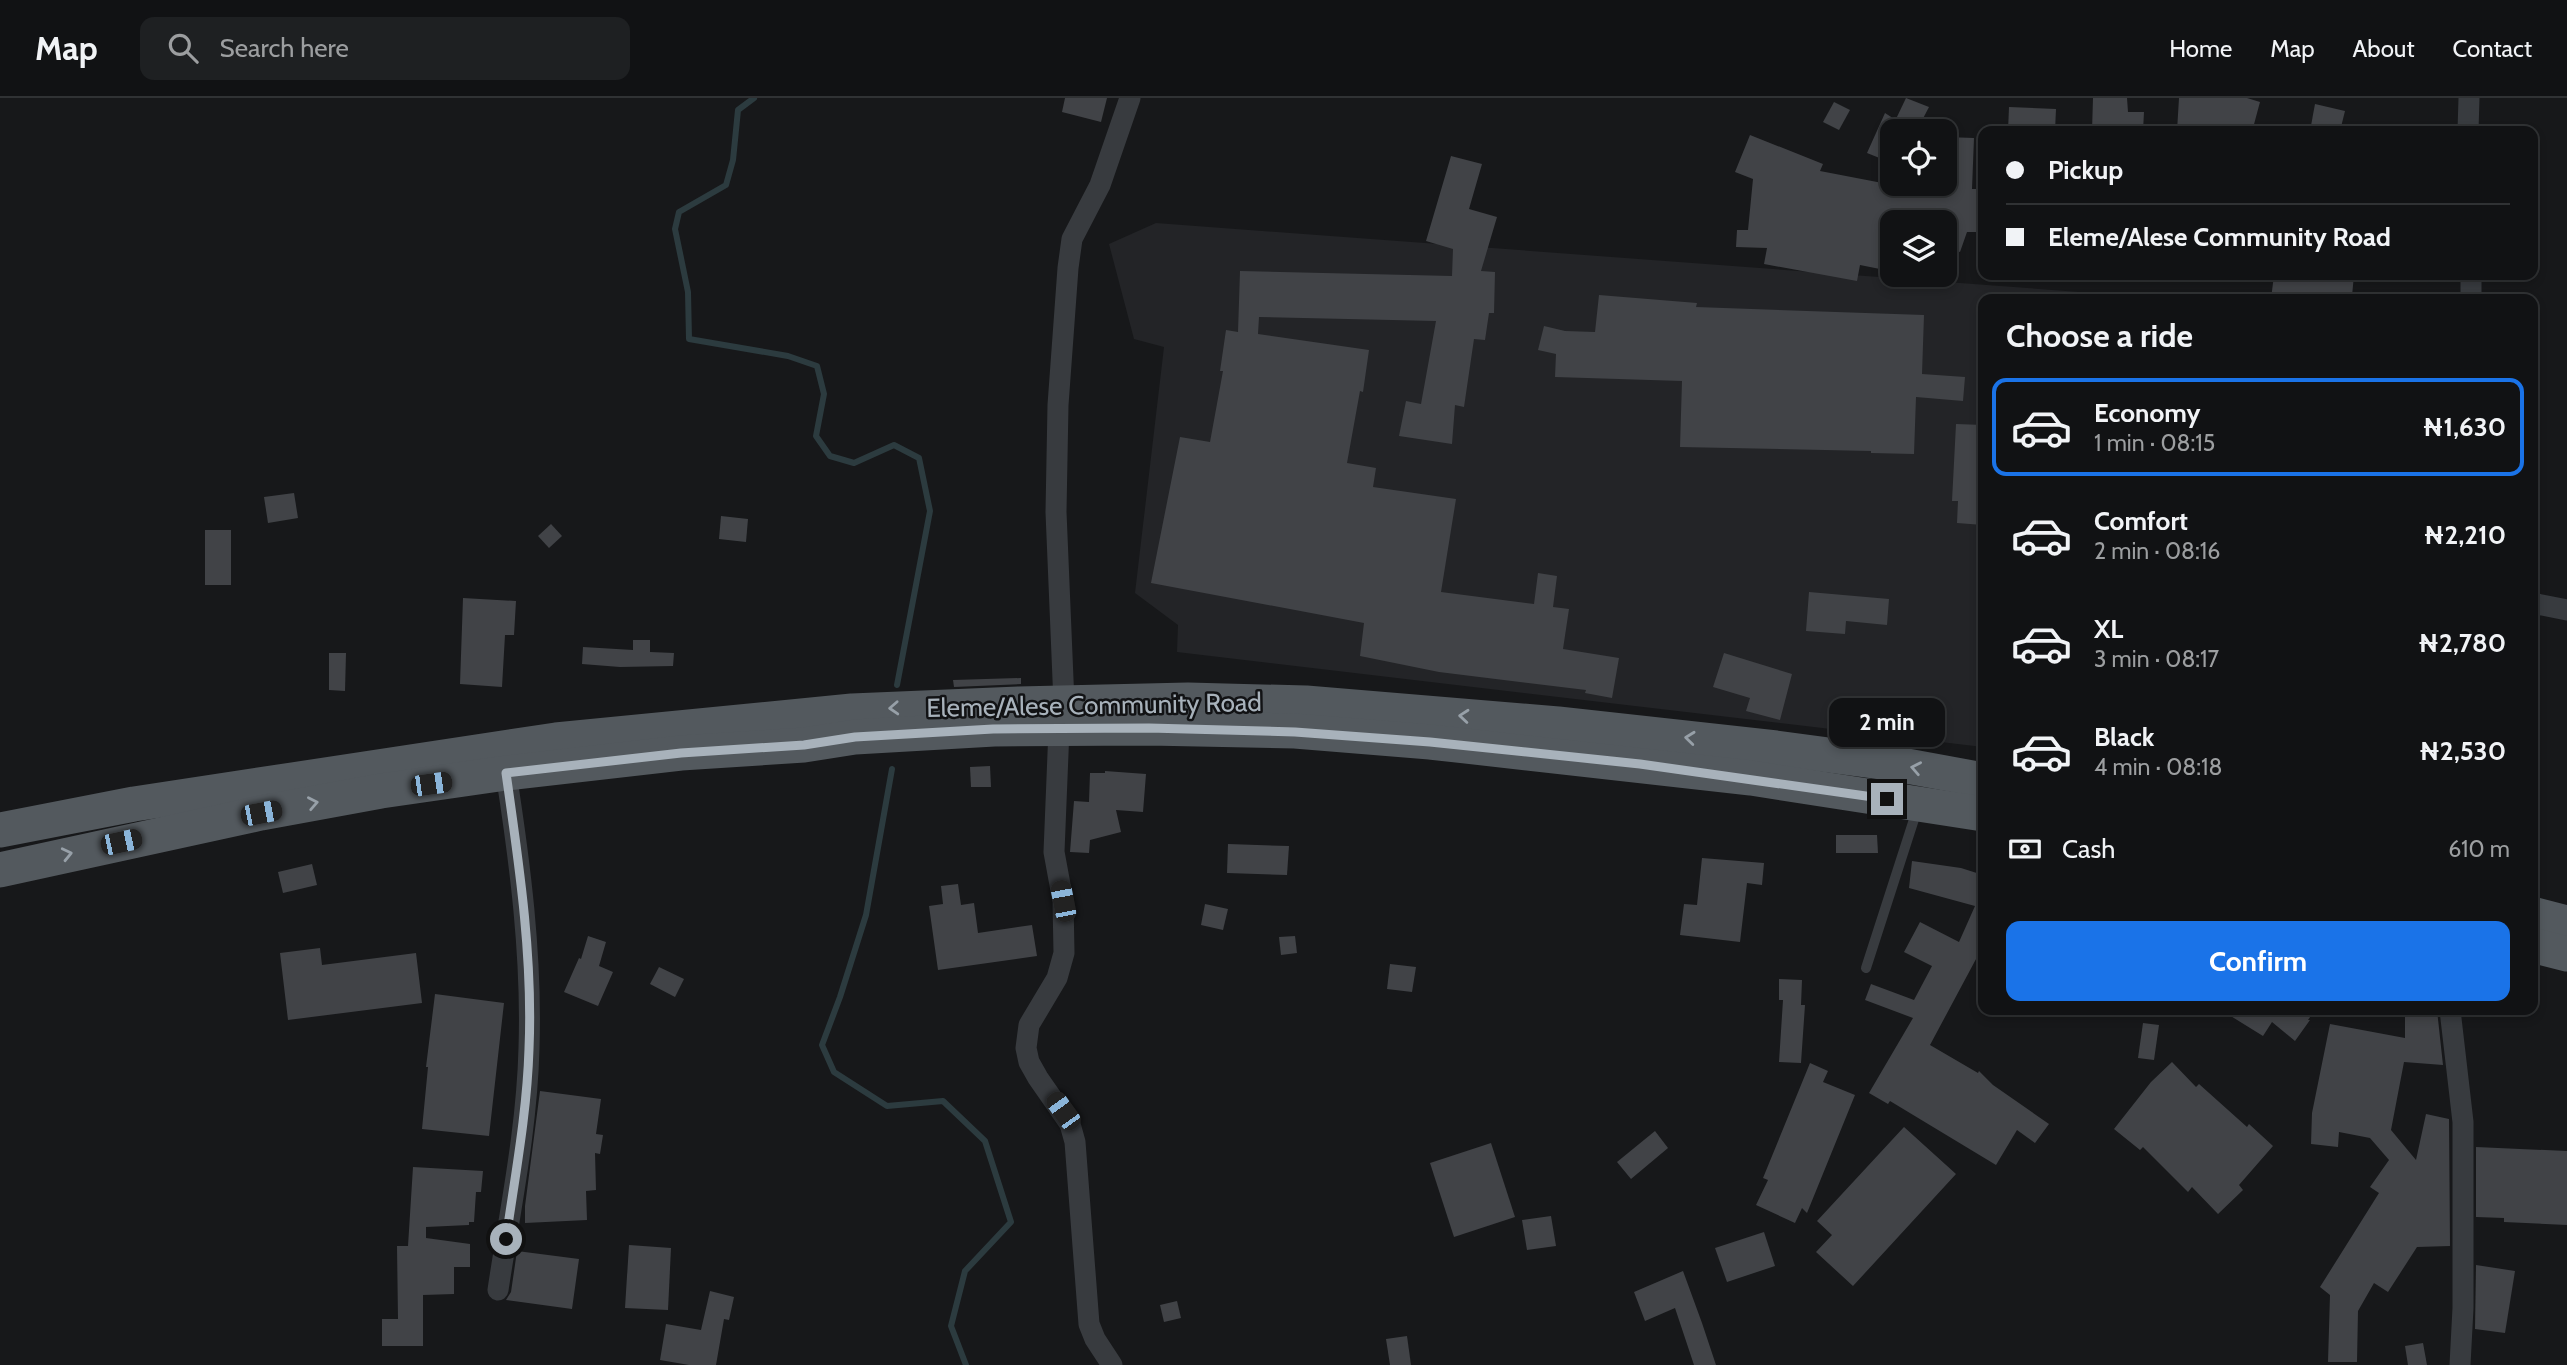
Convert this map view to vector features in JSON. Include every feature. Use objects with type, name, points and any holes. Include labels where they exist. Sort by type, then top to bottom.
[{"type":"main road","name":"Eleme/Alese Community Road","points":[[0,870],[288,808],[506,773],[681,753],[804,745],[855,737],[993,729],[1062,716],[1188,700],[1293,702],[1422,712],[1776,748],[1896,764],[1978,779]]},
{"type":"main road","name":"Eleme/Alese Community Road","points":[[0,830],[146,802],[556,740],[852,711],[1062,716],[1149,728],[1295,732],[1430,742],[1751,778],[1978,813]]},
{"type":"main road","points":[[2538,916],[2567,923]]},
{"type":"main road","points":[[2538,947],[2567,954]]},
{"type":"street","points":[[1112,1365],[1095,1339],[1089,1324],[1075,1142],[1070,1124],[1034,1070],[1026,1048],[1029,1025],[1057,978],[1064,953],[1063,901],[1054,852],[1062,716],[1055,512],[1058,405],[1068,268],[1072,239],[1100,184],[1130,98]]},
{"type":"street","points":[[2468,126],[2469,98]]},
{"type":"street","points":[[2538,605],[2567,610]]},
{"type":"street","points":[[498,1290],[521,1137],[529,1049],[529,995],[519,860],[506,773]]},
{"type":"street","points":[[2451,1015],[2463,1122],[2463,1308],[2460,1365]]},
{"type":"lane","points":[[1866,968],[1919,804]]},
{"type":"shaded area","points":[[1156,223],[1880,277],[1880,287],[1957,287],[1957,283],[2107,294],[1978,294],[1978,746],[1177,652],[1178,625],[1135,593],[1164,347],[1134,339],[1109,244]]},
{"type":"building","points":[[1065,98],[1107,98],[1101,122],[1062,112]]},
{"type":"building","points":[[1906,98],[1929,107],[1923,119],[1896,119]]},
{"type":"building","points":[[2093,98],[2127,98],[2128,112],[2144,112],[2143,126],[2092,126]]},
{"type":"building","points":[[2179,98],[2247,98],[2260,102],[2254,126],[2177,126]]},
{"type":"building","points":[[1834,102],[1850,110],[1839,130],[1823,122]]},
{"type":"building","points":[[2315,104],[2345,111],[2341,126],[2311,126]]},
{"type":"building","points":[[2009,107],[2056,109],[2055,126],[2008,126]]},
{"type":"building","points":[[1885,113],[1894,119],[1882,119]]},
{"type":"building","points":[[1880,124],[1880,158],[1867,153]]},
{"type":"building","points":[[1750,135],[1823,164],[1820,171],[1880,183],[1880,196],[1957,196],[1957,137],[1974,138],[1972,189],[1978,189],[1978,232],[1967,232],[1960,252],[1957,251],[1957,210],[1880,210],[1880,269],[1860,265],[1857,281],[1764,264],[1767,248],[1736,247],[1737,230],[1748,230],[1753,179],[1735,172]]},
{"type":"building","points":[[1451,156],[1482,164],[1469,209],[1497,217],[1481,271],[1495,272],[1494,313],[1489,313],[1485,340],[1474,339],[1464,407],[1455,405],[1452,444],[1399,436],[1406,401],[1421,404],[1436,321],[1259,317],[1258,334],[1369,350],[1363,392],[1360,391],[1347,463],[1376,468],[1373,487],[1456,499],[1441,592],[1534,604],[1538,573],[1557,576],[1553,607],[1569,609],[1563,649],[1619,658],[1612,698],[1585,693],[1586,690],[1439,672],[1360,656],[1364,623],[1151,583],[1180,437],[1210,442],[1223,371],[1220,371],[1226,330],[1238,332],[1240,271],[1452,276],[1453,249],[1426,241]]},
{"type":"building","points":[[2273,280],[2354,280],[2352,294],[2272,294]]},
{"type":"building","points":[[1599,295],[1697,303],[1696,307],[1924,315],[1922,374],[1965,377],[1963,401],[1916,397],[1914,454],[1680,447],[1682,381],[1555,377],[1556,354],[1538,350],[1544,326],[1565,331],[1595,332]]},
{"type":"building","points":[[1956,424],[1978,425],[1978,525],[1957,523],[1958,501],[1952,501]]},
{"type":"building","points":[[294,493],[298,518],[268,523],[264,497]]},
{"type":"building","points":[[721,516],[748,519],[746,542],[719,539]]},
{"type":"building","points":[[551,524],[562,536],[549,548],[538,536]]},
{"type":"building","points":[[205,530],[231,530],[231,585],[205,585]]},
{"type":"building","points":[[1809,592],[1889,599],[1887,625],[1846,621],[1845,634],[1806,631]]},
{"type":"building","points":[[463,598],[516,601],[514,635],[505,635],[502,687],[460,684]]},
{"type":"building","points":[[633,640],[650,640],[650,652],[674,653],[673,666],[620,667],[582,664],[583,647],[633,650]]},
{"type":"building","points":[[329,653],[346,653],[345,691],[329,690]]},
{"type":"building","points":[[1724,653],[1792,674],[1780,720],[1746,711],[1750,698],[1713,687]]},
{"type":"building","points":[[1021,678],[1021,684],[954,687],[953,680]]},
{"type":"building","points":[[990,766],[991,787],[971,787],[970,767]]},
{"type":"building","points":[[1105,771],[1146,774],[1143,812],[1116,810],[1121,832],[1090,840],[1089,853],[1070,852],[1074,801],[1089,802],[1090,773]]},
{"type":"building","points":[[1836,835],[1877,835],[1878,853],[1836,853]]},
{"type":"building","points":[[1228,844],[1289,846],[1287,875],[1227,873]]},
{"type":"building","points":[[1702,858],[1764,863],[1762,885],[1747,883],[1740,942],[1680,935],[1684,904],[1697,905]]},
{"type":"building","points":[[1912,861],[1961,868],[1978,873],[1978,955],[1930,1045],[1978,1073],[1979,1071],[1993,1085],[2049,1124],[2035,1143],[2017,1130],[1996,1165],[1890,1101],[1888,1104],[1869,1093],[1913,1018],[1865,1000],[1871,984],[1914,1000],[1932,966],[1904,952],[1920,922],[1959,942],[1975,906],[1909,888]]},
{"type":"building","points":[[312,864],[317,885],[283,893],[278,872]]},
{"type":"building","points":[[958,884],[961,905],[974,903],[978,933],[1032,925],[1037,956],[938,970],[929,906],[943,904],[941,886]]},
{"type":"building","points":[[1205,904],[1228,909],[1223,930],[1201,925]]},
{"type":"building","points":[[588,936],[606,942],[599,966],[613,972],[598,1006],[564,992],[579,958],[581,959]]},
{"type":"building","points":[[1295,936],[1297,953],[1281,955],[1279,937]]},
{"type":"building","points":[[320,948],[322,965],[416,953],[422,1003],[288,1020],[280,953]]},
{"type":"building","points":[[1390,964],[1416,967],[1412,992],[1387,989]]},
{"type":"building","points":[[659,967],[684,979],[675,997],[650,984]]},
{"type":"building","points":[[1779,979],[1802,980],[1801,1005],[1805,1005],[1801,1063],[1779,1062],[1783,1000],[1779,1000]]},
{"type":"building","points":[[435,994],[504,1003],[489,1136],[422,1129]]},
{"type":"building","points":[[2229,1015],[2312,1015],[2295,1041],[2272,1022],[2263,1036]]},
{"type":"building","points":[[2405,1015],[2438,1015],[2443,1065],[2404,1062],[2391,1130],[2416,1160],[2426,1114],[2449,1119],[2450,1246],[2417,1247],[2388,1292],[2374,1283],[2358,1311],[2357,1362],[2328,1362],[2330,1295],[2320,1287],[2379,1193],[2370,1187],[2389,1160],[2370,1138],[2339,1132],[2338,1147],[2311,1144],[2312,1113],[2330,1024],[2405,1038]]},
{"type":"building","points":[[2143,1023],[2159,1025],[2154,1060],[2138,1058]]},
{"type":"building","points":[[2172,1062],[2196,1087],[2199,1084],[2247,1127],[2249,1124],[2273,1146],[2239,1185],[2243,1190],[2218,1214],[2192,1187],[2188,1192],[2143,1147],[2140,1150],[2114,1129],[2151,1082]]},
{"type":"building","points":[[1810,1063],[1828,1071],[1823,1082],[1855,1095],[1807,1213],[1802,1208],[1795,1223],[1756,1205],[1768,1180],[1763,1178]]},
{"type":"building","points":[[540,1091],[601,1099],[596,1134],[603,1135],[600,1154],[595,1153],[596,1190],[586,1191],[587,1220],[525,1223]]},
{"type":"building","points":[[1904,1127],[1956,1174],[1853,1286],[1816,1252],[1832,1235],[1817,1221]]},
{"type":"building","points":[[1655,1131],[1668,1148],[1631,1179],[1617,1162]]},
{"type":"building","points":[[1491,1143],[1515,1217],[1454,1237],[1430,1163]]},
{"type":"building","points":[[2476,1147],[2567,1151],[2567,1225],[2504,1222],[2504,1218],[2476,1217]]},
{"type":"building","points":[[413,1167],[483,1171],[481,1192],[476,1192],[474,1222],[469,1222],[469,1225],[426,1227],[426,1238],[470,1244],[470,1267],[454,1267],[454,1294],[423,1295],[423,1346],[382,1346],[382,1319],[398,1319],[397,1246],[408,1246]]},
{"type":"building","points":[[1551,1216],[1556,1246],[1527,1250],[1522,1220]]},
{"type":"building","points":[[1764,1232],[1775,1266],[1727,1282],[1715,1248]]},
{"type":"building","points":[[629,1245],[671,1248],[668,1310],[625,1308]]},
{"type":"building","points":[[517,1251],[579,1259],[572,1309],[506,1300],[511,1292]]},
{"type":"building","points":[[2476,1265],[2515,1271],[2505,1333],[2475,1329]]},
{"type":"building","points":[[1683,1271],[1716,1365],[1694,1365],[1675,1308],[1645,1321],[1634,1292]]},
{"type":"building","points":[[710,1291],[734,1297],[729,1320],[724,1319],[716,1365],[689,1365],[660,1360],[666,1324],[701,1330]]},
{"type":"building","points":[[1177,1301],[1181,1318],[1164,1322],[1160,1305]]},
{"type":"building","points":[[1407,1336],[1411,1365],[1390,1365],[1386,1339]]},
{"type":"building","points":[[2423,1343],[2427,1365],[2408,1365],[2405,1346]]},
{"type":"waterway","points":[[754,98],[738,110],[733,160],[726,185],[679,212],[675,229],[688,292],[689,339],[788,356],[817,366],[824,394],[816,436],[830,456],[854,463],[894,445],[919,458],[930,511],[897,685]]},
{"type":"waterway","points":[[892,769],[866,915],[822,1045],[834,1072],[887,1106],[943,1101],[985,1141],[1011,1222],[965,1271],[951,1326],[966,1365]]},
{"type":"route","points":[[506,1239],[521,1137],[529,1049],[529,995],[519,860],[506,773],[681,753],[804,745],[855,737],[993,729],[1149,728],[1295,732],[1430,742],[1640,764],[1887,799]]}]
